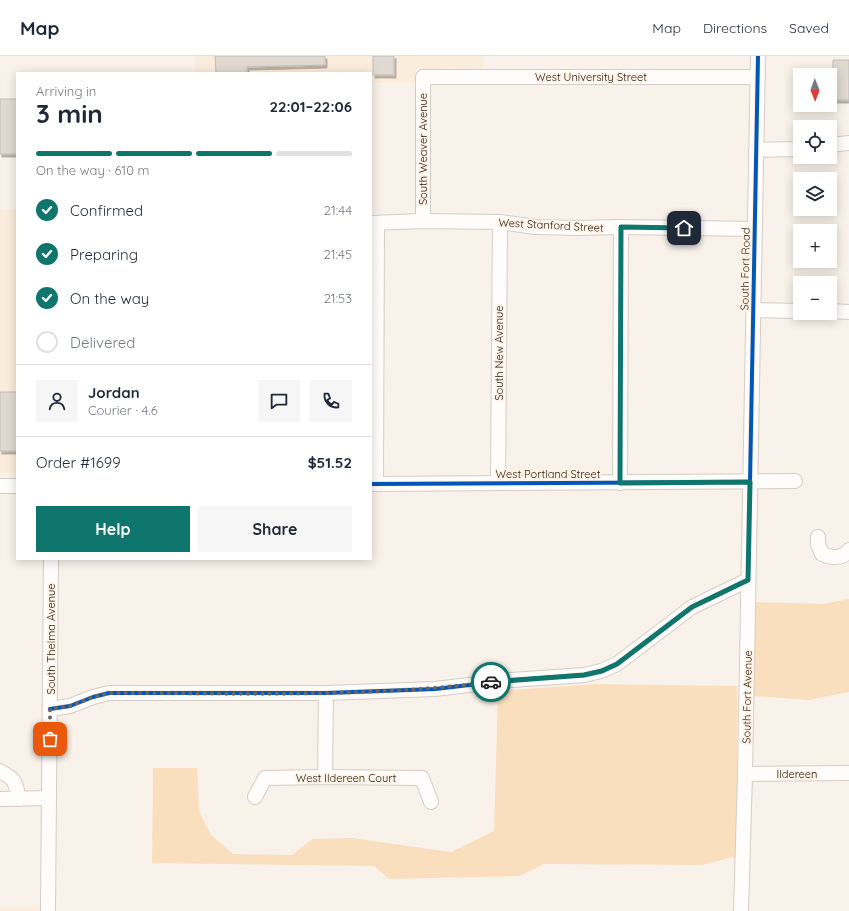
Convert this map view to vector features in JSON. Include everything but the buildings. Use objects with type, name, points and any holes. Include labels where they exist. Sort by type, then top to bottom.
[{"type":"street","name":"South Fort Road","points":[[750,482],[758,56]]},
{"type":"street","name":"West University Street","points":[[423,77],[758,77]]},
{"type":"street","name":"South Weaver Avenue","points":[[423,77],[423,221]]},
{"type":"street","points":[[837,144],[849,143]]},
{"type":"street","points":[[756,150],[793,149]]},
{"type":"street","name":"West Stanford Street","points":[[374,223],[423,221],[500,222],[536,227],[571,228],[621,227],[755,229]]},
{"type":"street","name":"South New Avenue","points":[[498,483],[500,222]]},
{"type":"street","points":[[373,484],[374,223]]},
{"type":"street","points":[[620,483],[621,227]]},
{"type":"street","points":[[754,310],[793,311]]},
{"type":"street","points":[[837,311],[849,312]]},
{"type":"street","name":"West Portland Street","points":[[373,484],[795,481]]},
{"type":"street","name":"South Fort Avenue","points":[[741,911],[750,482]]},
{"type":"street","points":[[0,486],[16,486]]},
{"type":"street","points":[[818,537],[818,544],[822,554],[837,557],[845,555],[849,550]]},
{"type":"street","name":"South Thelma Avenue","points":[[48,911],[51,560]]},
{"type":"street","points":[[50,709],[70,706],[93,697],[109,693],[326,693],[435,689],[512,680],[584,675],[602,671],[617,664],[692,607],[748,580]]},
{"type":"street","points":[[325,777],[326,693]]},
{"type":"street","points":[[0,771],[13,778],[16,784],[19,799]]},
{"type":"street","name":"Ildereen","points":[[745,774],[849,773]]},
{"type":"street","name":"West Ildereen Court","points":[[255,797],[265,778],[422,778],[431,802]]},
{"type":"street","points":[[0,799],[48,798]]},
{"type":"shaded area","points":[[195,56],[483,56],[483,68],[415,69],[415,83],[372,83],[372,72],[195,72]]},
{"type":"shaded area","points":[[0,209],[16,209],[16,473],[0,473]]},
{"type":"shaded area","points":[[849,599],[849,692],[809,700],[754,696],[752,602],[823,604]]},
{"type":"shaded area","points":[[595,684],[737,686],[737,856],[702,865],[544,864],[520,876],[389,879],[374,866],[152,863],[153,768],[197,768],[199,811],[211,835],[233,854],[292,855],[312,839],[352,838],[451,852],[494,831],[498,691]]},
{"type":"shaded area","points":[[44,907],[44,911],[0,911],[0,908]]},
{"type":"cycle path","points":[[372,484],[750,482],[758,56]]},
{"type":"cycle path","points":[[50,709],[70,706],[93,697],[109,693],[326,693],[435,689],[512,680],[584,675],[601,671],[617,664],[692,607],[748,580]]},
{"type":"way so far","points":[[50,739],[50,709],[70,706],[93,697],[109,693],[326,693],[435,689],[491,682]]},
{"type":"route","points":[[491,682],[584,675],[602,671],[617,664],[692,607],[748,580],[750,482],[620,483],[621,227],[684,228]]}]
